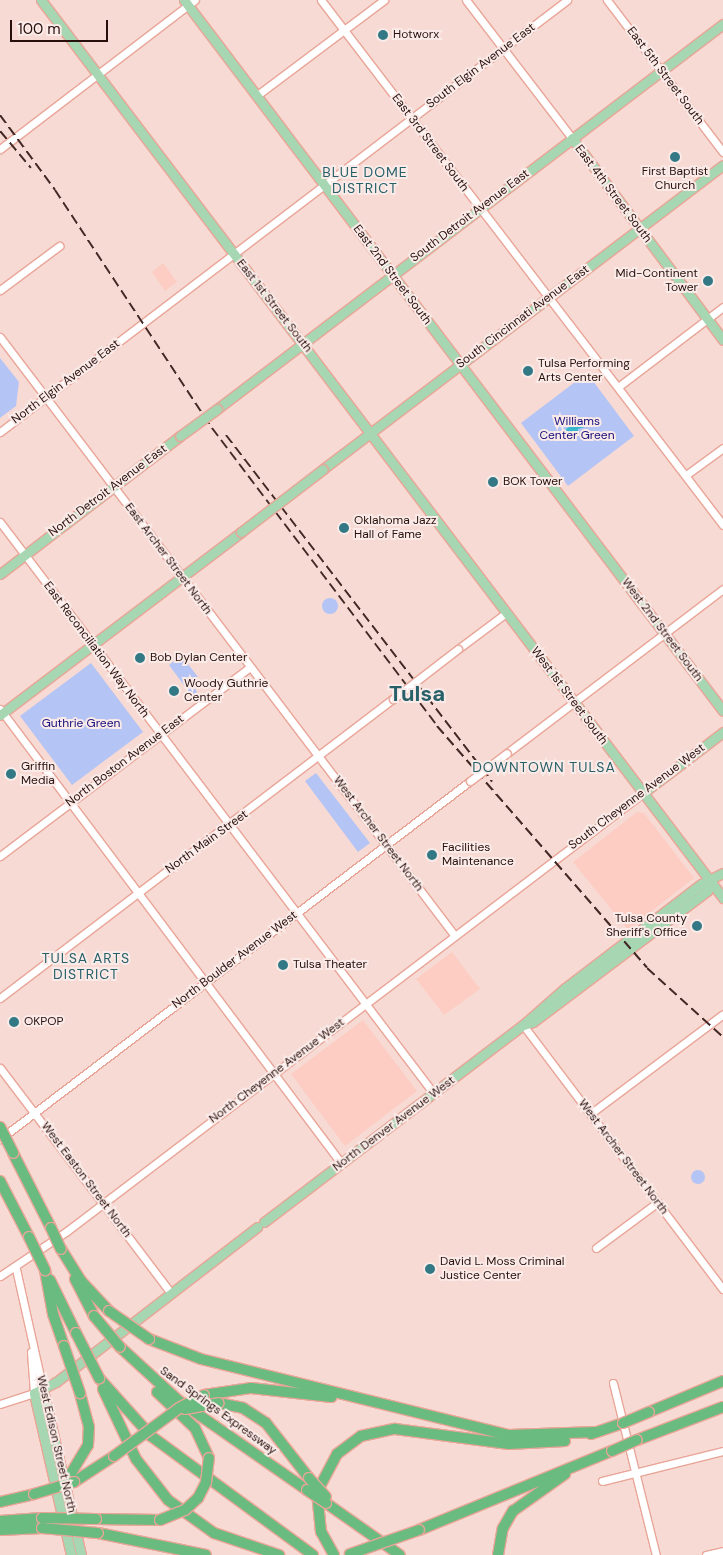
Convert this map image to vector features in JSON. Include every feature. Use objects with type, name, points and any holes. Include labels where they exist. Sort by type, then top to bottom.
[{"type":"highway","points":[[0,1127],[61,1249],[81,1281],[109,1311],[149,1339],[188,1355],[369,1402],[509,1435],[597,1432]]},
{"type":"highway","points":[[0,1180],[99,1378],[136,1459],[168,1500],[214,1533],[278,1555]]},
{"type":"highway","name":"Sand Springs Expressway","points":[[61,1249],[94,1316],[120,1347],[179,1401],[307,1490],[326,1500],[343,1515],[400,1555]]},
{"type":"highway","points":[[34,1494],[62,1481],[82,1460],[89,1435],[80,1393],[52,1314],[45,1270]]},
{"type":"highway","points":[[0,1521],[42,1523],[96,1520],[160,1520],[185,1510],[198,1498],[206,1482],[209,1458],[195,1428],[141,1376],[120,1347]]},
{"type":"highway","points":[[99,1378],[150,1436],[313,1555]]},
{"type":"highway","points":[[334,1555],[318,1518],[319,1484],[344,1448],[385,1430],[533,1445],[597,1432],[722,1381]]},
{"type":"highway","points":[[0,1502],[34,1494],[86,1476],[164,1420],[204,1395],[251,1388],[369,1402]]},
{"type":"highway","points":[[164,1420],[195,1405],[218,1403],[243,1408],[266,1423],[326,1500]]},
{"type":"highway","points":[[346,1555],[419,1530],[502,1494],[723,1407]]},
{"type":"highway","points":[[498,1555],[503,1528],[513,1511],[586,1462]]},
{"type":"highway","points":[[0,1530],[42,1523],[206,1555]]},
{"type":"highway","points":[[157,1545],[186,1555]]},
{"type":"highway","points":[[340,1555],[350,1554]]},
{"type":"main road","name":"East 1st Street South","points":[[41,0],[506,613]]},
{"type":"main road","name":"East 2nd Street South","points":[[189,2],[256,96],[600,550]]},
{"type":"main road","name":"South Detroit Avenue East","points":[[216,409],[723,24]]},
{"type":"main road","name":"East 4th Street South","points":[[572,138],[723,340]]},
{"type":"main road","name":"South Cincinnati Avenue East","points":[[1,712],[182,577],[723,165]]},
{"type":"main road","name":"North Detroit Avenue East","points":[[0,574],[216,409]]},
{"type":"main road","name":"West 2nd Street South","points":[[600,550],[723,711]]},
{"type":"main road","name":"West 1st Street South","points":[[506,613],[723,898]]},
{"type":"main road","name":"South Cheyenne Avenue West","points":[[642,793],[723,732]]},
{"type":"main road","name":"North Denver Avenue West","points":[[38,1391],[434,1094],[723,873]]},
{"type":"main road","name":"West Edison Street North","points":[[38,1391],[71,1555]]},
{"type":"main road","name":"West Edison Street North","points":[[38,1391],[81,1555]]},
{"type":"street","name":"East 3rd Street South","points":[[321,0],[723,524]]},
{"type":"street","points":[[256,96],[384,0]]},
{"type":"street","name":"East 4th Street South","points":[[466,0],[572,138]]},
{"type":"street","name":"South Elgin Avenue East","points":[[156,313],[567,0]]},
{"type":"street","name":"East 5th Street South","points":[[607,0],[723,152]]},
{"type":"street","points":[[0,149],[189,2]]},
{"type":"street","points":[[0,290],[59,246]]},
{"type":"street","points":[[618,386],[723,307]]},
{"type":"street","name":"North Elgin Avenue East","points":[[0,432],[156,313]]},
{"type":"street","name":"East Archer Street North","points":[[0,337],[319,757]]},
{"type":"street","points":[[686,476],[723,448]]},
{"type":"street","name":"East Reconciliation Way North","points":[[0,522],[228,826],[434,1094]]},
{"type":"street","name":"North Boulder Avenue West","points":[[0,1139],[723,589]]},
{"type":"street","name":"North Main Street","points":[[0,998],[506,613]]},
{"type":"street","name":"North Boston Avenue East","points":[[0,856],[250,666]]},
{"type":"street","points":[[1,712],[140,892],[342,1163]]},
{"type":"street","name":"West Archer Street North","points":[[319,757],[455,936]]},
{"type":"street","name":"South Cheyenne Avenue West","points":[[551,862],[642,793]]},
{"type":"street","name":"North Cheyenne Avenue West","points":[[0,1276],[16,1269],[551,862]]},
{"type":"street","points":[[590,1114],[723,1014]]},
{"type":"street","name":"West Archer Street North","points":[[523,1025],[723,1289]]},
{"type":"street","name":"West Easton Street North","points":[[0,1068],[171,1292]]},
{"type":"street","points":[[596,1248],[658,1202]]},
{"type":"street","name":"West Edison Street North","points":[[16,1269],[30,1334],[38,1391]]},
{"type":"street","points":[[613,1383],[656,1555]]},
{"type":"street","name":"North Denver Avenue West","points":[[0,1404],[38,1391]]},
{"type":"street","points":[[602,1481],[723,1451]]},
{"type":"street","points":[[706,1555],[723,1551]]},
{"type":"shaded area","points":[[163,263],[177,282],[165,291],[152,272]]},
{"type":"shaded area","points":[[582,420],[592,425],[578,429],[577,436],[569,438],[564,430]]},
{"type":"shaded area","points":[[637,812],[644,813],[694,878],[628,930],[573,862]]},
{"type":"shaded area","points":[[452,952],[480,989],[444,1015],[416,979]]},
{"type":"shaded area","points":[[363,1020],[417,1091],[345,1146],[291,1074]]},
{"type":"green space","points":[[0,358],[19,382],[16,406],[0,418]]},
{"type":"green space","name":"Williams Center Green","points":[[587,373],[634,436],[568,486],[521,423]]},
{"type":"green space","points":[[327,598],[333,598],[338,603],[336,612],[327,614],[322,609],[322,603]]},
{"type":"green space","points":[[181,655],[198,677],[191,682],[197,692],[192,696],[169,665]]},
{"type":"green space","name":"Guthrie Green","points":[[91,663],[143,732],[72,785],[20,716]]},
{"type":"green space","points":[[316,773],[370,843],[358,852],[305,781]]},
{"type":"green space","points":[[695,1170],[701,1170],[705,1177],[701,1184],[695,1184],[691,1180],[691,1174]]},
{"type":"railway","points":[[0,115],[55,190],[212,428],[437,726],[647,968],[723,1037]]},
{"type":"railway","points":[[0,131],[31,168]]},
{"type":"railway","points":[[226,435],[492,782]]},
{"type":"place","name":"Hotworx","points":[[383,35]]},
{"type":"place","name":"First Baptist Church","points":[[675,157]]},
{"type":"place","name":"Mid-Continent Tower","points":[[708,281]]},
{"type":"place","name":"Tulsa Performing Arts Center","points":[[528,371]]},
{"type":"place","name":"BOK Tower","points":[[493,482]]},
{"type":"place","name":"Oklahoma Jazz Hall of Fame","points":[[344,528]]},
{"type":"place","name":"Bob Dylan Center","points":[[140,658]]},
{"type":"place","name":"Woody Guthrie Center","points":[[174,691]]},
{"type":"place","name":"Griffin Media","points":[[11,774]]},
{"type":"place","name":"Facilities Maintenance","points":[[432,855]]},
{"type":"place","name":"Tulsa County Sheriff's Office","points":[[697,926]]},
{"type":"place","name":"Tulsa Theater","points":[[283,965]]},
{"type":"place","name":"OKPOP","points":[[14,1022]]},
{"type":"place","name":"David L. Moss Criminal Justice Center","points":[[430,1269]]},
{"type":"district","name":"BLUE DOME DISTRICT","points":[[365,180]]},
{"type":"district","name":"Tulsa","points":[[417,694]]},
{"type":"district","name":"DOWNTOWN TULSA","points":[[544,767]]},
{"type":"district","name":"TULSA ARTS DISTRICT","points":[[86,966]]}]
